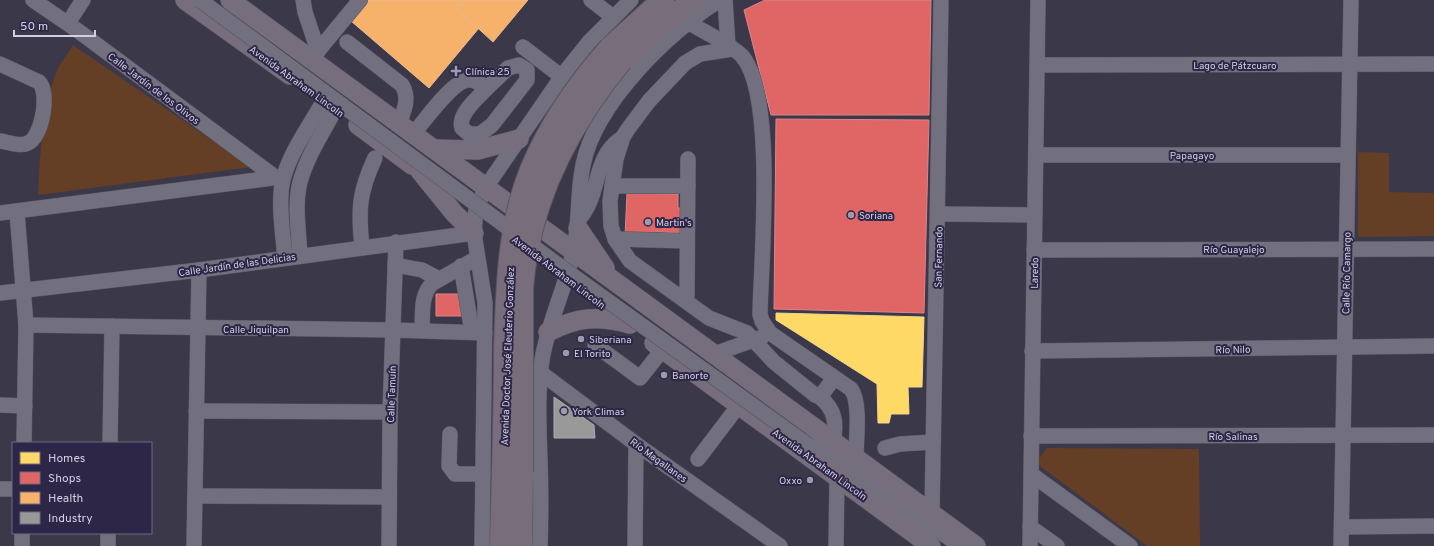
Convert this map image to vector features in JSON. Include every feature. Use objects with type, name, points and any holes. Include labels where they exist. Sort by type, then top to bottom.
[{"type":"highway","points":[[616,55],[663,0]]},
{"type":"highway","points":[[616,55],[696,0]]},
{"type":"highway","name":"Avenida Doctor José Eleuterio González","points":[[501,546],[503,472],[524,270],[530,233],[544,190],[564,145],[616,55]]},
{"type":"highway","name":"Avenida Doctor José Eleuterio González","points":[[503,472],[521,546]]},
{"type":"main road","name":"Avenida Abraham Lincoln","points":[[185,0],[330,104],[420,171],[476,209],[663,350],[931,546]]},
{"type":"main road","points":[[230,0],[315,56],[406,129],[976,546]]},
{"type":"main road","points":[[434,148],[473,150],[492,147],[519,139]]},
{"type":"main road","points":[[420,171],[454,213],[474,232]]},
{"type":"main road","points":[[578,224],[614,281]]},
{"type":"main road","points":[[548,332],[562,326],[589,319],[612,319],[630,324]]},
{"type":"main road","points":[[663,350],[677,343],[678,328]]},
{"type":"main road","points":[[682,364],[685,356],[692,349],[709,351]]},
{"type":"street","name":"Calle Jardín de los Olivos","points":[[33,0],[279,177]]},
{"type":"street","points":[[68,24],[83,0]]},
{"type":"street","points":[[200,0],[565,270],[960,546]]},
{"type":"street","points":[[210,0],[500,216],[810,442],[949,546]]},
{"type":"street","points":[[304,0],[305,12],[315,56]]},
{"type":"street","points":[[315,56],[360,0]]},
{"type":"street","points":[[591,0],[613,17]]},
{"type":"street","points":[[478,332],[485,303],[474,232],[476,209],[486,187],[562,77],[589,42],[631,0]]},
{"type":"street","points":[[540,546],[539,429],[541,373],[548,332],[574,251],[578,224],[580,180],[583,163],[596,130],[618,94],[639,69],[688,22],[720,0]]},
{"type":"street","points":[[724,0],[730,47]]},
{"type":"street","name":"San Fernando","points":[[932,513],[942,0]]},
{"type":"street","name":"Laredo","points":[[1030,546],[1038,0]]},
{"type":"street","name":"Calle Río Camargo","points":[[1341,546],[1351,0]]},
{"type":"street","points":[[688,22],[730,47],[742,56],[747,65],[761,114],[763,242],[760,314],[762,321],[770,333],[834,378],[851,388],[855,397],[856,458]]},
{"type":"street","points":[[347,42],[402,85],[407,100],[406,129]]},
{"type":"street","points":[[578,224],[590,204],[605,156],[650,101],[686,63],[700,54],[730,47]]},
{"type":"street","points":[[523,48],[562,77]]},
{"type":"street","points":[[0,64],[34,79],[43,86],[45,98],[44,109],[36,135],[28,143],[19,144],[0,141]]},
{"type":"street","points":[[519,64],[527,70],[527,80],[492,125],[480,134],[469,134],[462,128],[462,121],[467,110],[487,88],[512,65],[519,64]]},
{"type":"street","name":"Lago de Pátzcuaro","points":[[1037,65],[1434,64]]},
{"type":"street","points":[[406,129],[457,84],[468,79],[487,88]]},
{"type":"street","points":[[285,258],[279,177],[297,148],[330,104]]},
{"type":"street","points":[[300,256],[298,207],[300,183],[330,104]]},
{"type":"street","points":[[622,137],[616,159],[610,214],[615,239],[630,261],[691,307],[719,323],[742,329],[788,375],[820,397],[830,407],[836,418],[833,442]]},
{"type":"street","points":[[297,148],[310,156]]},
{"type":"street","name":"Papagayo","points":[[1036,155],[1348,155]]},
{"type":"street","points":[[362,247],[359,216],[361,194],[375,158]]},
{"type":"street","points":[[687,296],[688,159]]},
{"type":"street","points":[[0,213],[279,177]]},
{"type":"street","points":[[612,186],[688,186]]},
{"type":"street","points":[[282,206],[298,207]]},
{"type":"street","points":[[17,212],[22,290],[26,325],[24,442]]},
{"type":"street","points":[[939,214],[1035,216]]},
{"type":"street","name":"Calle Jardín de las Delicias","points":[[0,293],[199,270],[474,232]]},
{"type":"street","points":[[615,239],[687,241]]},
{"type":"street","name":"Calle Tamuín","points":[[389,546],[390,412],[396,242]]},
{"type":"street","name":"Río Guayalejo","points":[[1034,250],[1434,249]]},
{"type":"street","points":[[422,330],[424,296],[427,288],[439,279],[477,258]]},
{"type":"street","points":[[395,265],[422,270],[439,279]]},
{"type":"street","points":[[461,266],[478,332],[503,472],[482,546]]},
{"type":"street","points":[[194,546],[199,270]]},
{"type":"street","name":"Calle Jiquilpan","points":[[26,325],[478,332]]},
{"type":"street","points":[[110,442],[112,326]]},
{"type":"street","points":[[709,351],[754,341],[770,333]]},
{"type":"street","points":[[595,345],[640,378],[663,350]]},
{"type":"street","name":"Río Nilo","points":[[1032,351],[1434,346]]},
{"type":"street","name":"Río Magallanes","points":[[541,373],[636,444],[780,546]]},
{"type":"street","points":[[820,397],[834,378]]},
{"type":"street","points":[[0,405],[25,406]]},
{"type":"street","points":[[698,459],[739,405]]},
{"type":"street","points":[[196,411],[390,412]]},
{"type":"street","points":[[450,434],[449,466],[455,474],[503,472]]},
{"type":"street","name":"Río Salinas","points":[[1031,436],[1434,436]]},
{"type":"street","points":[[885,448],[900,444],[933,442]]},
{"type":"street","points":[[635,546],[636,444]]},
{"type":"street","points":[[1031,474],[1130,546]]},
{"type":"street","points":[[836,546],[837,477]]},
{"type":"street","points":[[0,489],[12,489]]},
{"type":"street","points":[[196,496],[389,497]]},
{"type":"street","points":[[1342,527],[1434,526]]},
{"type":"street","points":[[1030,527],[1057,546]]},
{"type":"street","points":[[22,534],[22,546]]},
{"type":"street","points":[[108,534],[108,546]]},
{"type":"shaded area","points":[[73,45],[251,167],[38,195],[41,149],[51,88],[57,70]]},
{"type":"shaded area","points":[[1358,152],[1389,153],[1389,192],[1434,193],[1434,236],[1359,237]]},
{"type":"shaded area","points":[[1047,448],[1199,449],[1200,546],[1147,546],[1036,463]]},
{"type":"building: Homes","points":[[776,313],[924,317],[922,387],[908,387],[909,414],[891,414],[889,423],[878,423],[877,384],[776,320]]},
{"type":"building: Shops","points":[[765,0],[931,0],[929,115],[771,115],[744,10]]},
{"type":"building: Shops","name":"Soriana","points":[[776,119],[929,120],[924,313],[774,309]]},
{"type":"building: Shops","points":[[627,193],[678,194],[678,208],[684,208],[684,233],[656,232],[656,236],[625,236]]},
{"type":"building: Shops","points":[[436,294],[463,294],[464,316],[436,316]]},
{"type":"building: Health","points":[[368,0],[464,0],[457,9],[479,28],[429,88],[351,21]]},
{"type":"building: Health","points":[[464,0],[528,0],[493,42],[457,9]]},
{"type":"building: Industry","name":"York Climas","points":[[554,397],[594,425],[595,438],[554,438]]},
{"type":"place","name":"Clínica 25","points":[[456,71]]},
{"type":"place","name":"Soriana","points":[[851,215]]},
{"type":"place","name":"Martin's","points":[[648,222]]},
{"type":"place","name":"Siberiana","points":[[581,339]]},
{"type":"place","name":"El Torito","points":[[566,353]]},
{"type":"place","name":"Banorte","points":[[664,375]]},
{"type":"place","name":"York Climas","points":[[564,411]]},
{"type":"place","name":"Oxxo","points":[[810,480]]}]
